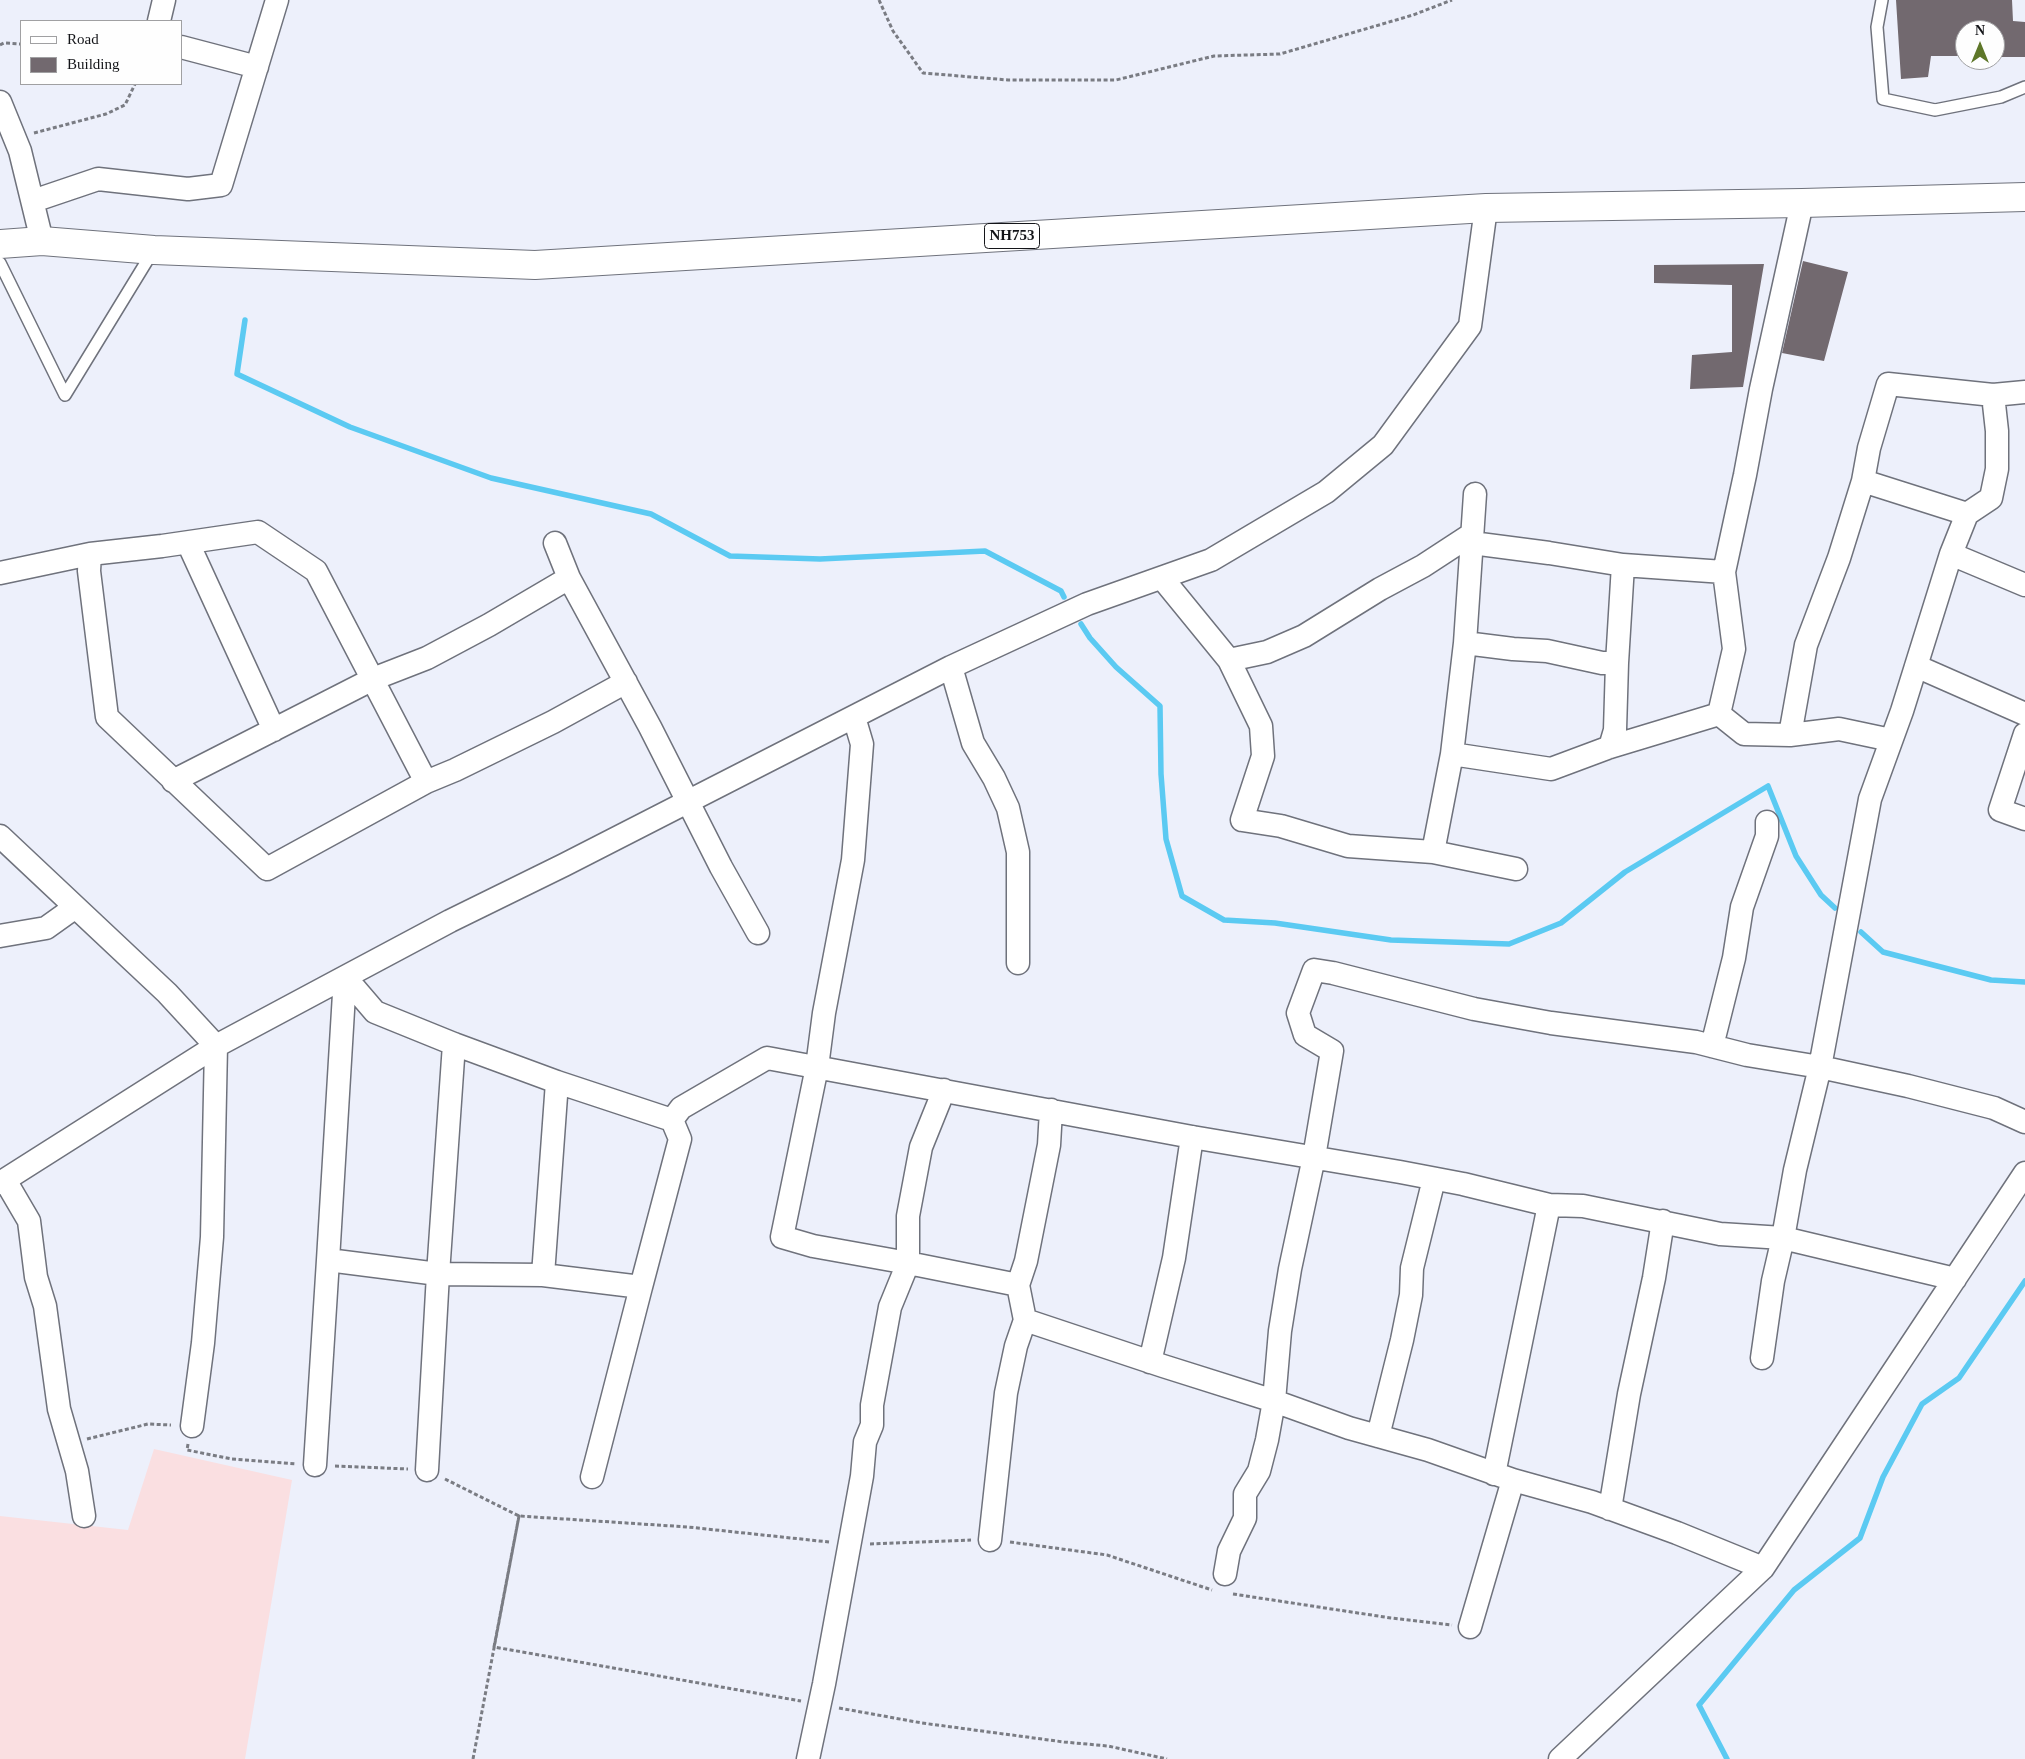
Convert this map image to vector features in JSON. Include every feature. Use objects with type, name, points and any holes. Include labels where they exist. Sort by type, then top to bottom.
[{"type":"highway","name":"NH753","points":[[0,244],[42,241],[154,250],[535,266],[1486,208],[2025,197]]},
{"type":"street","points":[[159,20],[164,0]]},
{"type":"street","points":[[32,201],[98,179],[188,189],[221,184],[277,0]]},
{"type":"street","points":[[182,47],[257,67]]},
{"type":"street","points":[[0,102],[20,151],[42,241]]},
{"type":"street","points":[[1719,714],[1734,649],[1724,572],[1763,379],[1802,203]]},
{"type":"street","points":[[84,1516],[77,1471],[59,1409],[45,1306],[36,1277],[29,1221],[2,1182],[216,1046],[450,921],[951,667],[1087,604],[1211,560],[1326,492],[1383,445],[1470,326],[1486,208]]},
{"type":"street","points":[[1790,735],[1806,645],[1839,558],[1863,481],[1888,384],[1993,395],[2025,392]]},
{"type":"street","points":[[1762,1358],[1773,1281],[1820,1067],[1870,799],[1892,740],[1951,554],[1967,514],[1991,498],[1997,469],[1997,431],[1993,395]]},
{"type":"street","points":[[1863,481],[1967,514]]},
{"type":"street","points":[[1433,852],[1452,754],[1465,643],[1475,494]]},
{"type":"street","points":[[0,573],[90,554],[258,532],[316,571],[374,679],[426,782]]},
{"type":"street","points":[[1230,660],[1267,652],[1304,636],[1380,589],[1472,539],[1623,565],[1724,572]]},
{"type":"street","points":[[188,542],[274,730]]},
{"type":"street","points":[[555,544],[569,578],[626,682],[720,867],[758,933]]},
{"type":"street","points":[[90,554],[89,571],[107,717],[267,869],[426,782],[455,770],[553,722],[626,682]]},
{"type":"street","points":[[1951,554],[2025,585]]},
{"type":"street","points":[[1610,747],[1615,730],[1623,565]]},
{"type":"street","points":[[173,780],[374,679],[434,654],[489,625],[569,578]]},
{"type":"street","points":[[1162,578],[1230,660],[1260,726],[1263,756],[1242,820],[1281,826],[1348,846],[1433,852],[1516,868]]},
{"type":"street","points":[[1465,643],[1547,651],[1602,664],[1617,663]]},
{"type":"street","points":[[1916,666],[2025,714]]},
{"type":"street","points":[[951,667],[973,743],[994,778],[1008,808],[1018,852],[1018,963]]},
{"type":"street","points":[[1719,714],[1744,734],[1790,735],[1839,729],[1892,740]]},
{"type":"street","points":[[1452,754],[1551,769],[1610,747],[1719,714]]},
{"type":"street","points":[[854,717],[862,744],[852,860],[824,1013],[817,1067],[782,1236],[813,1246],[1018,1285]]},
{"type":"street","points":[[2025,734],[2000,810],[2025,819]]},
{"type":"street","points":[[1712,1046],[1734,958],[1742,907],[1767,836],[1767,822]]},
{"type":"street","points":[[0,836],[74,908],[167,993],[216,1046],[212,1237],[204,1343],[192,1426]]},
{"type":"street","points":[[0,936],[46,928],[74,908]]},
{"type":"street","points":[[1224,1586],[1228,1551],[1246,1518],[1245,1494],[1259,1471],[1274,1401],[1280,1331],[1290,1269],[1314,1157],[1332,1051],[1305,1035],[1298,1013],[1314,970],[1484,1010],[1551,1023],[1696,1042],[1747,1055],[1820,1067],[1908,1086],[1994,1108],[2025,1122]]},
{"type":"street","points":[[345,977],[375,1012],[454,1044],[557,1082],[672,1120],[680,1139],[592,1477]]},
{"type":"street","points":[[315,1465],[345,977]]},
{"type":"street","points":[[427,1470],[454,1044]]},
{"type":"street","points":[[672,1120],[681,1108],[767,1058],[1192,1137],[1434,1179],[1549,1205],[1583,1206],[1720,1234],[1783,1238],[1955,1279]]},
{"type":"street","points":[[543,1275],[557,1082]]},
{"type":"street","points":[[808,1759],[862,1476],[865,1442],[872,1425],[872,1404],[890,1306],[908,1263],[908,1216],[921,1146],[944,1090]]},
{"type":"street","points":[[990,1540],[1006,1393],[1016,1346],[1025,1320],[1018,1285],[1026,1261],[1049,1145],[1051,1110]]},
{"type":"street","points":[[1150,1362],[1174,1258],[1192,1137]]},
{"type":"street","points":[[1560,1759],[1763,1568],[2025,1173]]},
{"type":"street","points":[[1378,1436],[1402,1340],[1411,1295],[1412,1268],[1434,1179]]},
{"type":"street","points":[[1470,1627],[1503,1477],[1549,1205]]},
{"type":"street","points":[[1610,1509],[1629,1394],[1654,1278],[1663,1221]]},
{"type":"street","points":[[328,1260],[438,1274],[543,1275],[641,1288]]},
{"type":"street","points":[[1025,1320],[1274,1401],[1349,1428],[1428,1450],[1503,1477],[1610,1509],[1677,1533],[1763,1568]]},
{"type":"lane","points":[[1882,0],[1877,26],[1883,99],[1935,110],[2000,96],[2025,87]]},
{"type":"lane","points":[[0,263],[64,395],[154,250]]},
{"type":"path","points":[[879,0],[893,31],[923,73],[1008,80],[1116,80],[1214,56],[1280,54],[1413,15],[1452,0]]},
{"type":"path","points":[[0,45],[4,43],[20,44]]},
{"type":"path","points":[[15,138],[106,114],[125,105],[135,85]]},
{"type":"path","points":[[69,1444],[148,1424],[192,1426],[187,1450],[232,1459],[427,1470],[519,1516],[688,1527],[849,1544],[990,1540],[1106,1555],[1224,1586],[1382,1617],[1470,1627]]},
{"type":"path","points":[[519,1516],[494,1647],[820,1704],[922,1724],[1108,1746],[1166,1759]]},
{"type":"path","points":[[473,1759],[519,1516]]},
{"type":"shaded area","points":[[154,1449],[292,1480],[245,1759],[0,1759],[0,1516],[128,1530]]},
{"type":"building","points":[[1896,0],[2012,0],[2013,21],[2025,22],[2025,57],[2005,57],[2005,20],[1955,20],[1955,56],[1931,56],[1928,77],[1901,79]]},
{"type":"building","points":[[1803,261],[1848,272],[1824,361],[1782,353]]},
{"type":"building","points":[[1764,264],[1743,387],[1690,389],[1692,355],[1732,352],[1732,285],[1654,283],[1654,265]]},
{"type":"waterway","points":[[245,320],[237,374],[350,427],[491,478],[651,514],[730,556],[820,559],[985,551],[1061,591],[1064,597]]},
{"type":"waterway","points":[[1081,624],[1090,638],[1116,667],[1160,706],[1161,774],[1166,839],[1182,896],[1224,920],[1275,923],[1391,940],[1509,944],[1561,923],[1625,872],[1768,786],[1796,856],[1821,895],[1835,908]]},
{"type":"waterway","points":[[1861,932],[1883,952],[1991,980],[2025,982]]},
{"type":"waterway","points":[[1727,1759],[1699,1705],[1794,1590],[1860,1538],[1883,1477],[1922,1404],[1959,1378],[2025,1281]]}]
